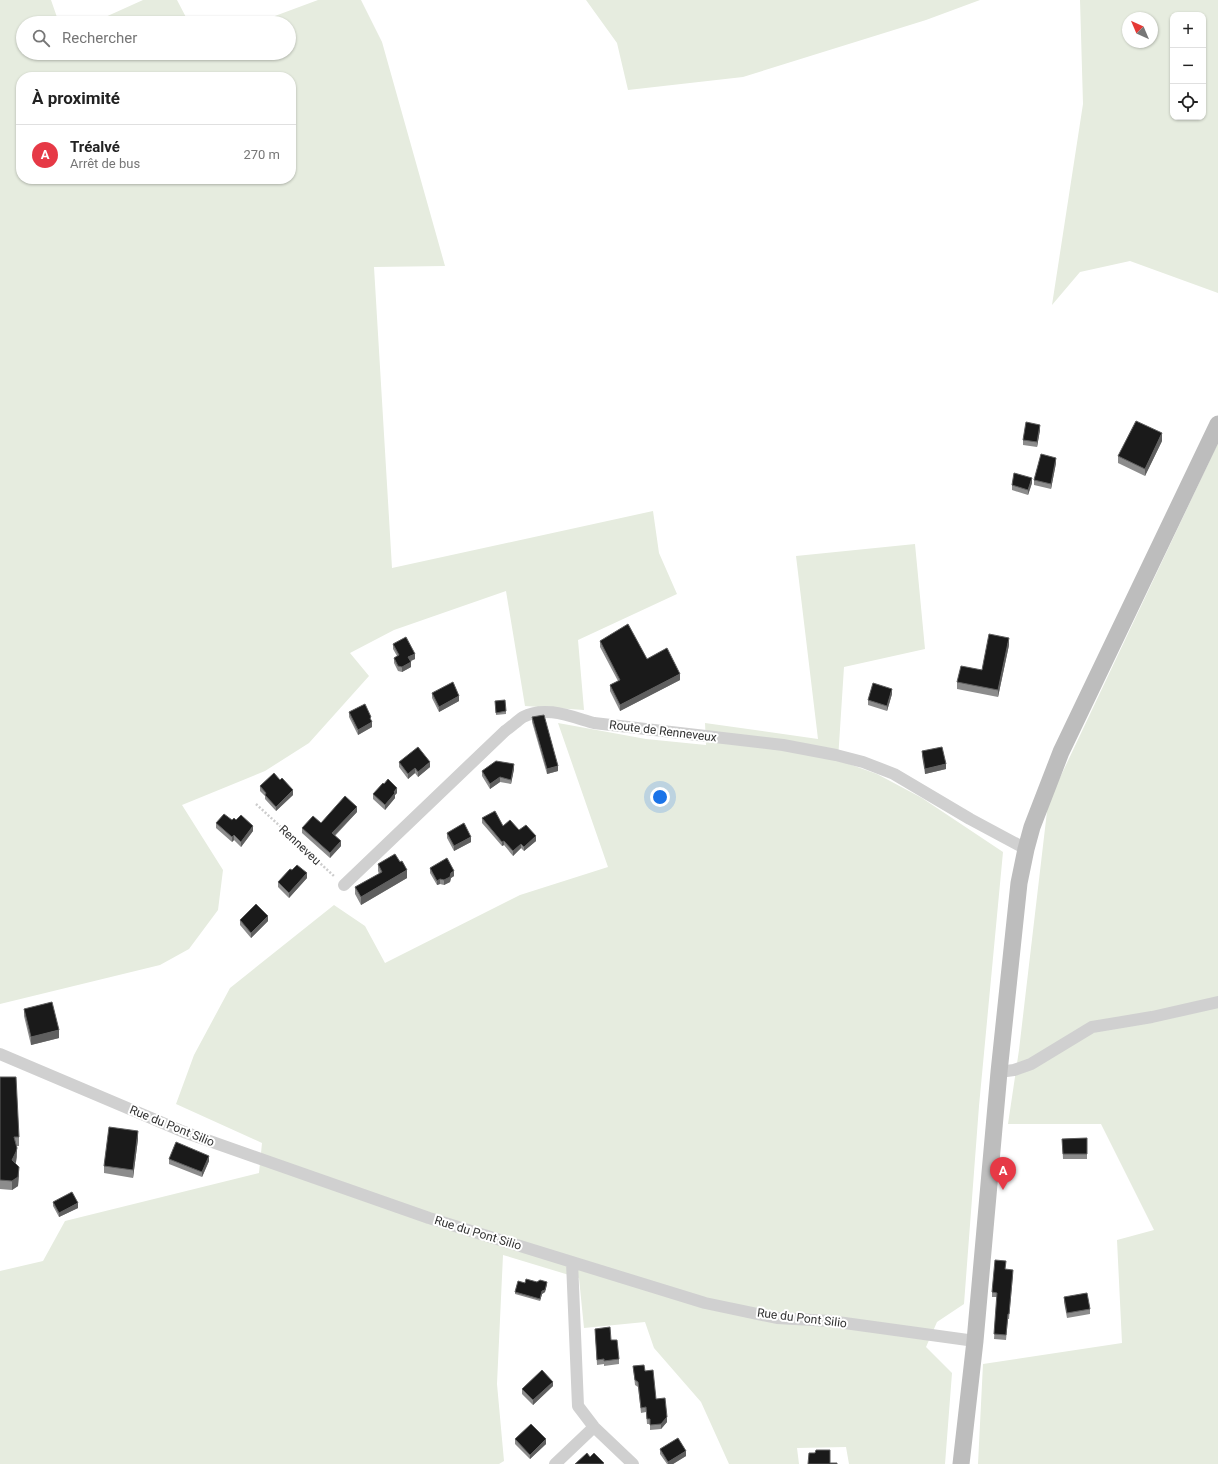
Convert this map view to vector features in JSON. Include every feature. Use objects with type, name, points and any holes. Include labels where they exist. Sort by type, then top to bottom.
[{"type":"main road","points":[[961,1464],[975,1341],[999,1072],[1019,883],[1026,849],[1045,792],[1061,752],[1218,424]]},
{"type":"main road","points":[[968,1464],[969,1394]]},
{"type":"street","name":"Route de Renneveux","points":[[344,886],[505,731],[523,717],[542,711],[594,723],[783,745],[836,755],[863,762],[894,774],[970,819],[1026,849]]},
{"type":"street","points":[[999,1072],[1014,1070],[1031,1064],[1092,1027],[1152,1017],[1218,1002]]},
{"type":"street","name":"Rue du Pont Silio","points":[[0,1054],[184,1132],[429,1218],[704,1303],[770,1316],[830,1321],[975,1341]]},
{"type":"street","points":[[572,1262],[578,1406],[594,1427],[633,1464]]},
{"type":"street","points":[[555,1464],[594,1427]]},
{"type":"path","name":"Renneveu","points":[[256,804],[344,886]]},
{"type":"shaded area","points":[[0,0],[51,0],[57,16],[16,16],[16,60],[296,60],[296,16],[275,16],[318,0],[361,0],[382,42],[445,266],[374,267],[392,568],[653,511],[659,553],[677,594],[578,640],[584,710],[525,706],[506,591],[394,630],[350,653],[369,676],[309,743],[265,771],[182,805],[223,870],[218,910],[189,949],[160,965],[0,1004]]},
{"type":"shaded area","points":[[143,0],[177,0],[185,16],[108,16]]},
{"type":"shaded area","points":[[586,0],[980,0],[926,20],[743,77],[628,90],[617,43]]},
{"type":"shaded area","points":[[1080,0],[1218,0],[1218,293],[1130,261],[1080,272],[1052,305],[1083,104]]},
{"type":"shaded area","points":[[1218,443],[1218,1464],[978,1464],[983,1364],[1122,1343],[1117,1240],[1154,1230],[1101,1124],[1008,1124],[1019,1050],[1048,803]]},
{"type":"shaded area","points":[[915,544],[925,649],[844,667],[838,760],[877,774],[922,798],[1003,852],[979,1106],[964,1304],[937,1322],[926,1347],[952,1373],[945,1464],[849,1464],[846,1447],[797,1448],[799,1464],[729,1464],[701,1402],[654,1348],[645,1322],[584,1328],[579,1278],[503,1255],[497,1384],[504,1461],[499,1464],[0,1464],[0,1271],[43,1261],[65,1221],[259,1173],[262,1143],[176,1104],[194,1055],[230,988],[334,905],[365,926],[385,963],[520,895],[608,867],[558,723],[646,739],[706,745],[705,723],[818,739],[796,556]]},
{"type":"building","points":[[1136,421],[1162,433],[1145,469],[1118,456]]},
{"type":"building","points":[[1026,422],[1040,425],[1037,442],[1023,440]]},
{"type":"building","points":[[1041,454],[1056,458],[1051,484],[1034,480]]},
{"type":"building","points":[[1014,473],[1032,478],[1028,490],[1012,485]]},
{"type":"building","points":[[628,624],[647,659],[667,648],[680,674],[620,705],[610,685],[620,680],[600,641]]},
{"type":"building","points":[[989,634],[1009,638],[998,690],[957,682],[961,666],[982,670]]},
{"type":"building","points":[[406,637],[415,654],[408,657],[411,662],[402,667],[398,666],[394,658],[399,655],[393,644]]},
{"type":"building","points":[[453,682],[459,696],[439,707],[432,693]]},
{"type":"building","points":[[873,683],[892,689],[887,706],[868,700]]},
{"type":"building","points":[[505,700],[506,711],[496,713],[495,701]]},
{"type":"building","points":[[365,704],[372,722],[358,730],[349,712]]},
{"type":"building","points":[[544,715],[558,766],[547,769],[532,717]]},
{"type":"building","points":[[418,747],[430,762],[418,772],[415,768],[408,774],[399,762]]},
{"type":"building","points":[[942,747],[946,764],[925,769],[922,751]]},
{"type":"building","points":[[496,761],[514,764],[511,780],[500,777],[490,784],[482,771]]},
{"type":"building","points":[[274,773],[280,780],[282,778],[293,790],[276,807],[265,795],[266,793],[260,786]]},
{"type":"building","points":[[388,779],[397,788],[394,792],[395,793],[385,805],[373,794]]},
{"type":"building","points":[[345,796],[357,807],[332,833],[341,841],[330,853],[302,828],[313,816],[321,823]]},
{"type":"building","points":[[495,811],[503,826],[510,820],[519,830],[526,825],[536,836],[524,847],[521,844],[513,851],[504,841],[502,842],[482,818]]},
{"type":"building","points":[[224,814],[232,820],[234,818],[236,820],[241,815],[253,826],[241,842],[234,835],[232,837],[216,823]]},
{"type":"building","points":[[464,823],[471,837],[454,846],[447,833]]},
{"type":"building","points":[[395,854],[400,862],[402,861],[407,870],[361,897],[355,887],[382,872],[378,864]]},
{"type":"building","points":[[447,858],[454,871],[451,873],[450,877],[437,881],[430,868]]},
{"type":"building","points":[[297,865],[307,873],[289,893],[278,882],[290,869],[292,870]]},
{"type":"building","points":[[256,904],[268,916],[251,933],[240,920]]},
{"type":"building","points":[[52,1002],[59,1030],[31,1037],[24,1009]]},
{"type":"building","points":[[0,1077],[16,1077],[19,1137],[14,1137],[17,1148],[12,1160],[19,1167],[18,1177],[12,1181],[0,1180]]},
{"type":"building","points":[[109,1127],[138,1131],[133,1170],[104,1166]]},
{"type":"building","points":[[1087,1138],[1087,1154],[1063,1154],[1062,1139]]},
{"type":"building","points":[[176,1142],[209,1156],[202,1172],[169,1159]]},
{"type":"building","points":[[72,1192],[78,1203],[59,1213],[53,1202]]},
{"type":"building","points":[[995,1260],[1006,1261],[1005,1269],[1013,1270],[1006,1335],[994,1334],[997,1293],[992,1292]]},
{"type":"building","points":[[526,1279],[537,1282],[540,1280],[547,1282],[540,1299],[515,1292],[518,1281],[525,1283]]},
{"type":"building","points":[[1087,1293],[1090,1309],[1067,1313],[1064,1297]]},
{"type":"building","points":[[610,1327],[611,1340],[617,1340],[619,1359],[604,1361],[604,1359],[597,1360],[595,1329]]},
{"type":"building","points":[[644,1365],[645,1371],[653,1370],[656,1399],[665,1398],[667,1417],[661,1424],[650,1425],[650,1419],[647,1419],[646,1407],[641,1408],[638,1382],[635,1380],[633,1366]]},
{"type":"building","points":[[542,1370],[553,1382],[533,1400],[522,1389]]},
{"type":"building","points":[[531,1424],[546,1439],[530,1455],[515,1439]]},
{"type":"building","points":[[678,1438],[686,1451],[668,1462],[660,1449]]},
{"type":"building","points":[[816,1450],[830,1450],[830,1463],[837,1464],[808,1464],[809,1453],[815,1453]]},
{"type":"building","points":[[587,1453],[590,1457],[594,1453],[604,1463],[575,1464]]},
{"type":"place","name":"Tréalvé","points":[[1003,1190]]}]
